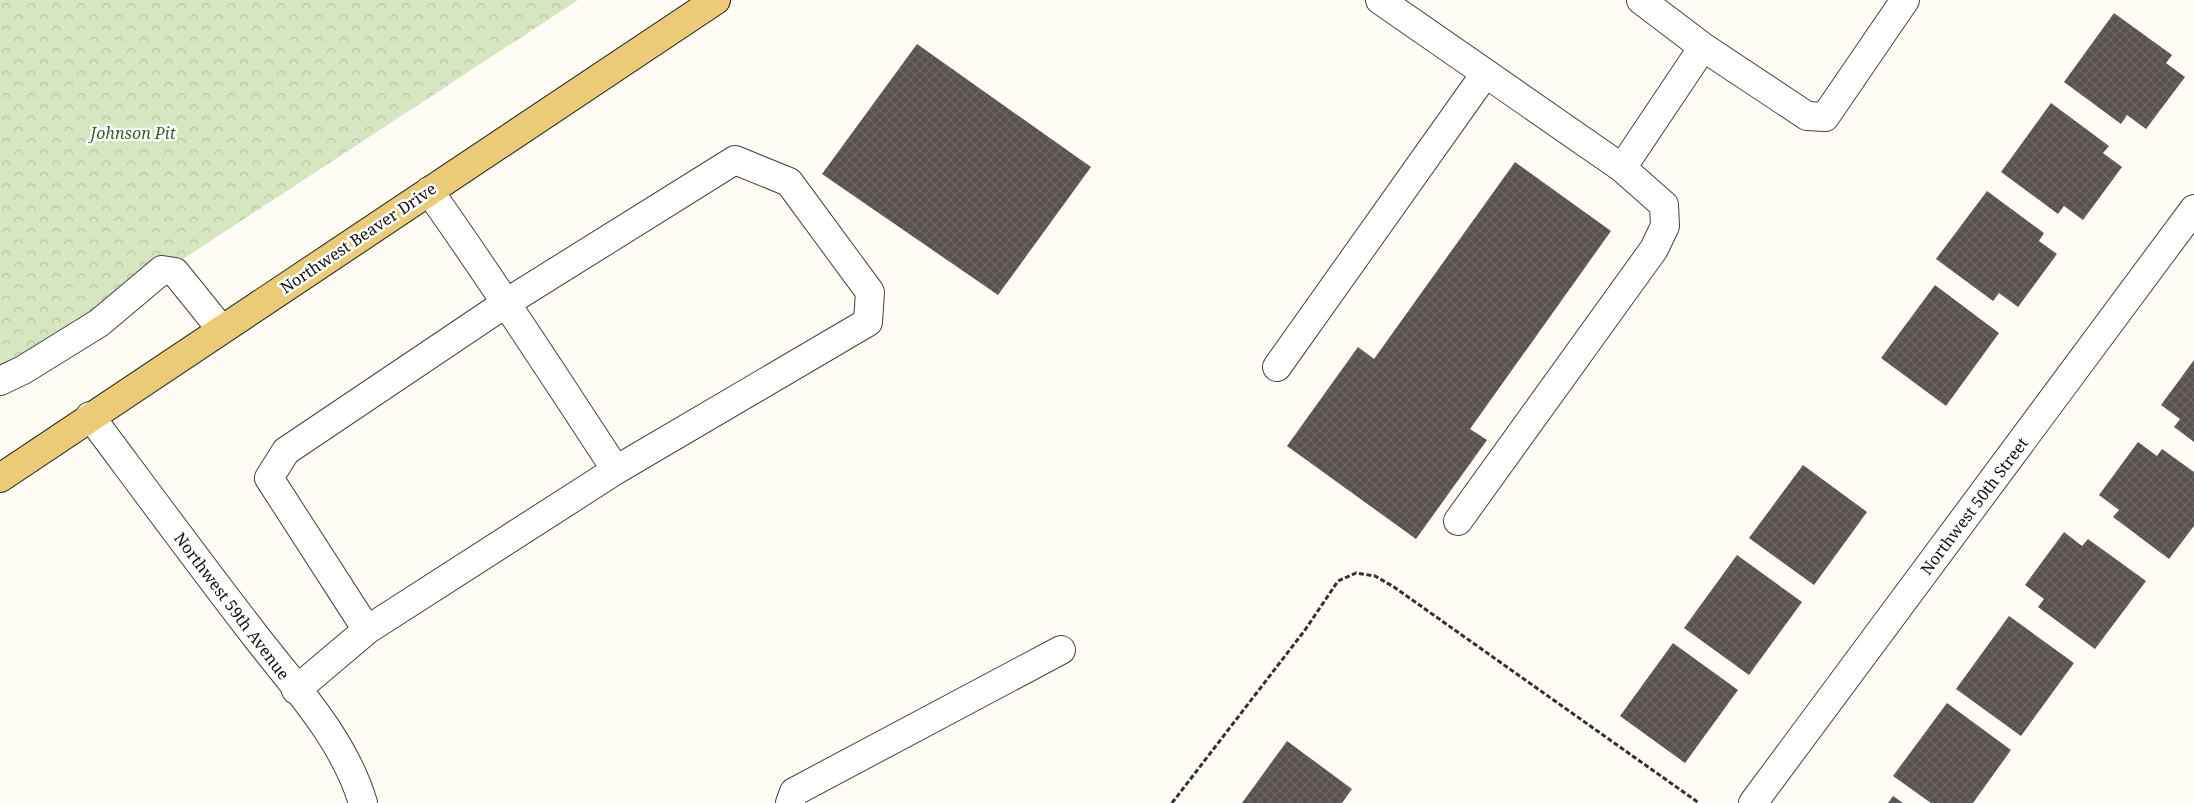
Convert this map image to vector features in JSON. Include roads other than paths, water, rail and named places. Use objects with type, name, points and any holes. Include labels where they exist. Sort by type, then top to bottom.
[{"type":"main road","name":"Northwest Beaver Drive","points":[[0,478],[90,416],[716,0]]},
{"type":"street","points":[[1380,0],[1622,168],[1664,206],[1665,226],[1654,249],[1458,521]]},
{"type":"street","points":[[1641,0],[1704,47],[1807,116],[1825,117],[1905,0]]},
{"type":"street","points":[[1622,168],[1704,47]]},
{"type":"street","points":[[1276,367],[1485,74]]},
{"type":"street","points":[[296,690],[367,630],[616,470],[868,322],[870,292],[789,182],[736,160],[506,303],[286,451],[269,478],[367,630]]},
{"type":"street","points":[[429,191],[506,303],[616,470]]},
{"type":"street","name":"Northwest 50th Street","points":[[1753,803],[2194,209]]},
{"type":"street","points":[[0,381],[23,370],[99,323],[162,270],[175,272],[221,329]]},
{"type":"street","name":"Northwest 59th Avenue","points":[[90,416],[296,690],[327,728],[357,784],[363,803]]},
{"type":"street","points":[[790,803],[794,792],[1061,650]]},
{"type":"park label","name":"Johnson Pit","points":[[133,133]]}]
